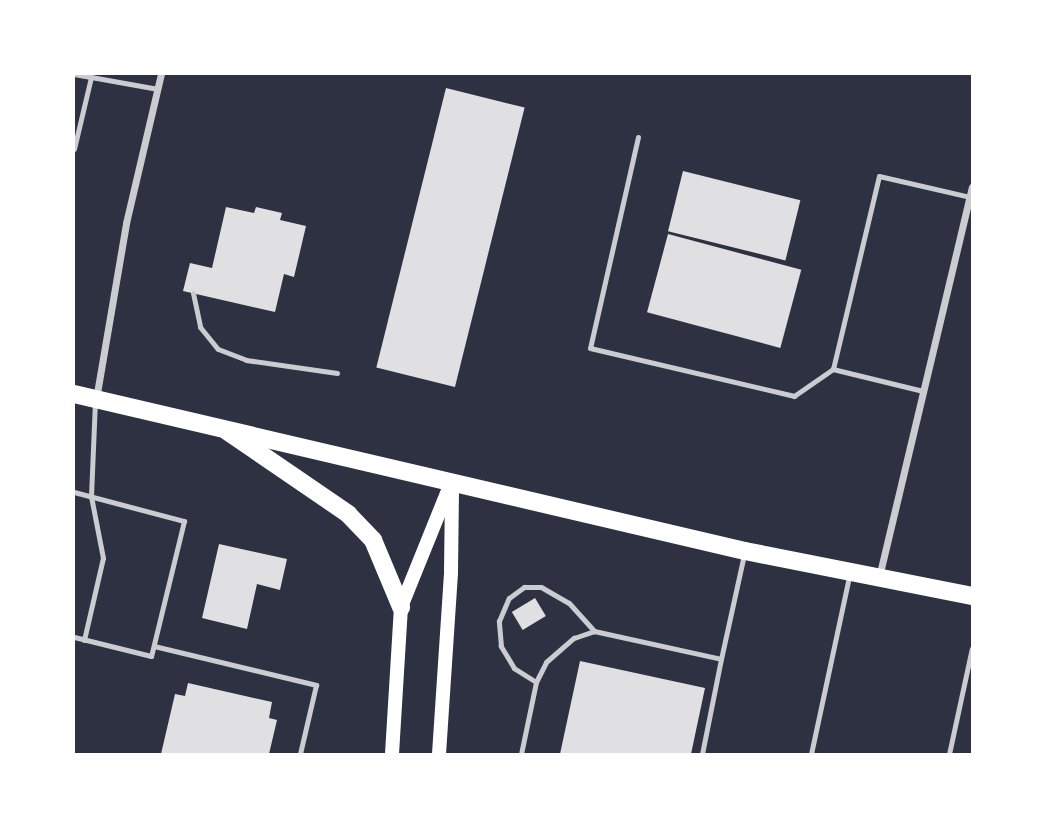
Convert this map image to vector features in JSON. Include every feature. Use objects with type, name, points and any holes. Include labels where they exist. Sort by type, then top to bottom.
[{"type":"main road","points":[[74,394],[218,425],[745,551],[878,580],[972,596]]},
{"type":"main road","points":[[218,425],[348,514],[373,540],[401,607]]},
{"type":"main road","points":[[392,754],[401,607],[452,481]]},
{"type":"main road","points":[[439,754],[451,572],[452,481]]},
{"type":"street","points":[[96,399],[126,223],[162,74]]},
{"type":"street","points":[[878,580],[972,187]]},
{"type":"lane","points":[[74,74],[113,77],[158,89]]},
{"type":"lane","points":[[74,149],[91,77]]},
{"type":"lane","points":[[638,137],[590,348],[794,396],[833,369],[879,176],[970,197]]},
{"type":"lane","points":[[193,293],[200,327],[218,349],[246,360],[337,373]]},
{"type":"lane","points":[[833,369],[923,391]]},
{"type":"lane","points":[[84,640],[103,558],[91,496],[96,399]]},
{"type":"lane","points":[[74,492],[184,521],[151,656],[74,637]]},
{"type":"lane","points":[[702,754],[745,551]]},
{"type":"lane","points":[[811,754],[849,573]]},
{"type":"lane","points":[[536,682],[514,668],[501,646],[499,621],[509,598],[524,587],[541,587],[569,603],[594,631]]},
{"type":"lane","points":[[521,754],[536,682],[546,662],[573,638],[594,631],[722,659]]},
{"type":"lane","points":[[154,646],[316,685],[300,754]]},
{"type":"lane","points":[[949,754],[972,648]]},
{"type":"building","points":[[446,88],[525,108],[455,387],[376,367]]},
{"type":"building","points":[[683,171],[800,200],[785,260],[668,231]]},
{"type":"building","points":[[226,207],[254,213],[256,207],[282,213],[280,220],[306,226],[294,277],[284,274],[275,312],[183,291],[190,263],[212,268]]},
{"type":"building","points":[[668,234],[801,270],[780,348],[647,312]]},
{"type":"building","points":[[219,544],[287,559],[280,590],[257,584],[247,629],[202,618]]},
{"type":"building","points":[[535,598],[546,616],[523,630],[512,612]]},
{"type":"building","points":[[580,661],[705,688],[691,754],[560,754]]},
{"type":"building","points":[[188,683],[272,702],[269,718],[277,720],[269,754],[161,754],[175,694],[185,696]]}]
